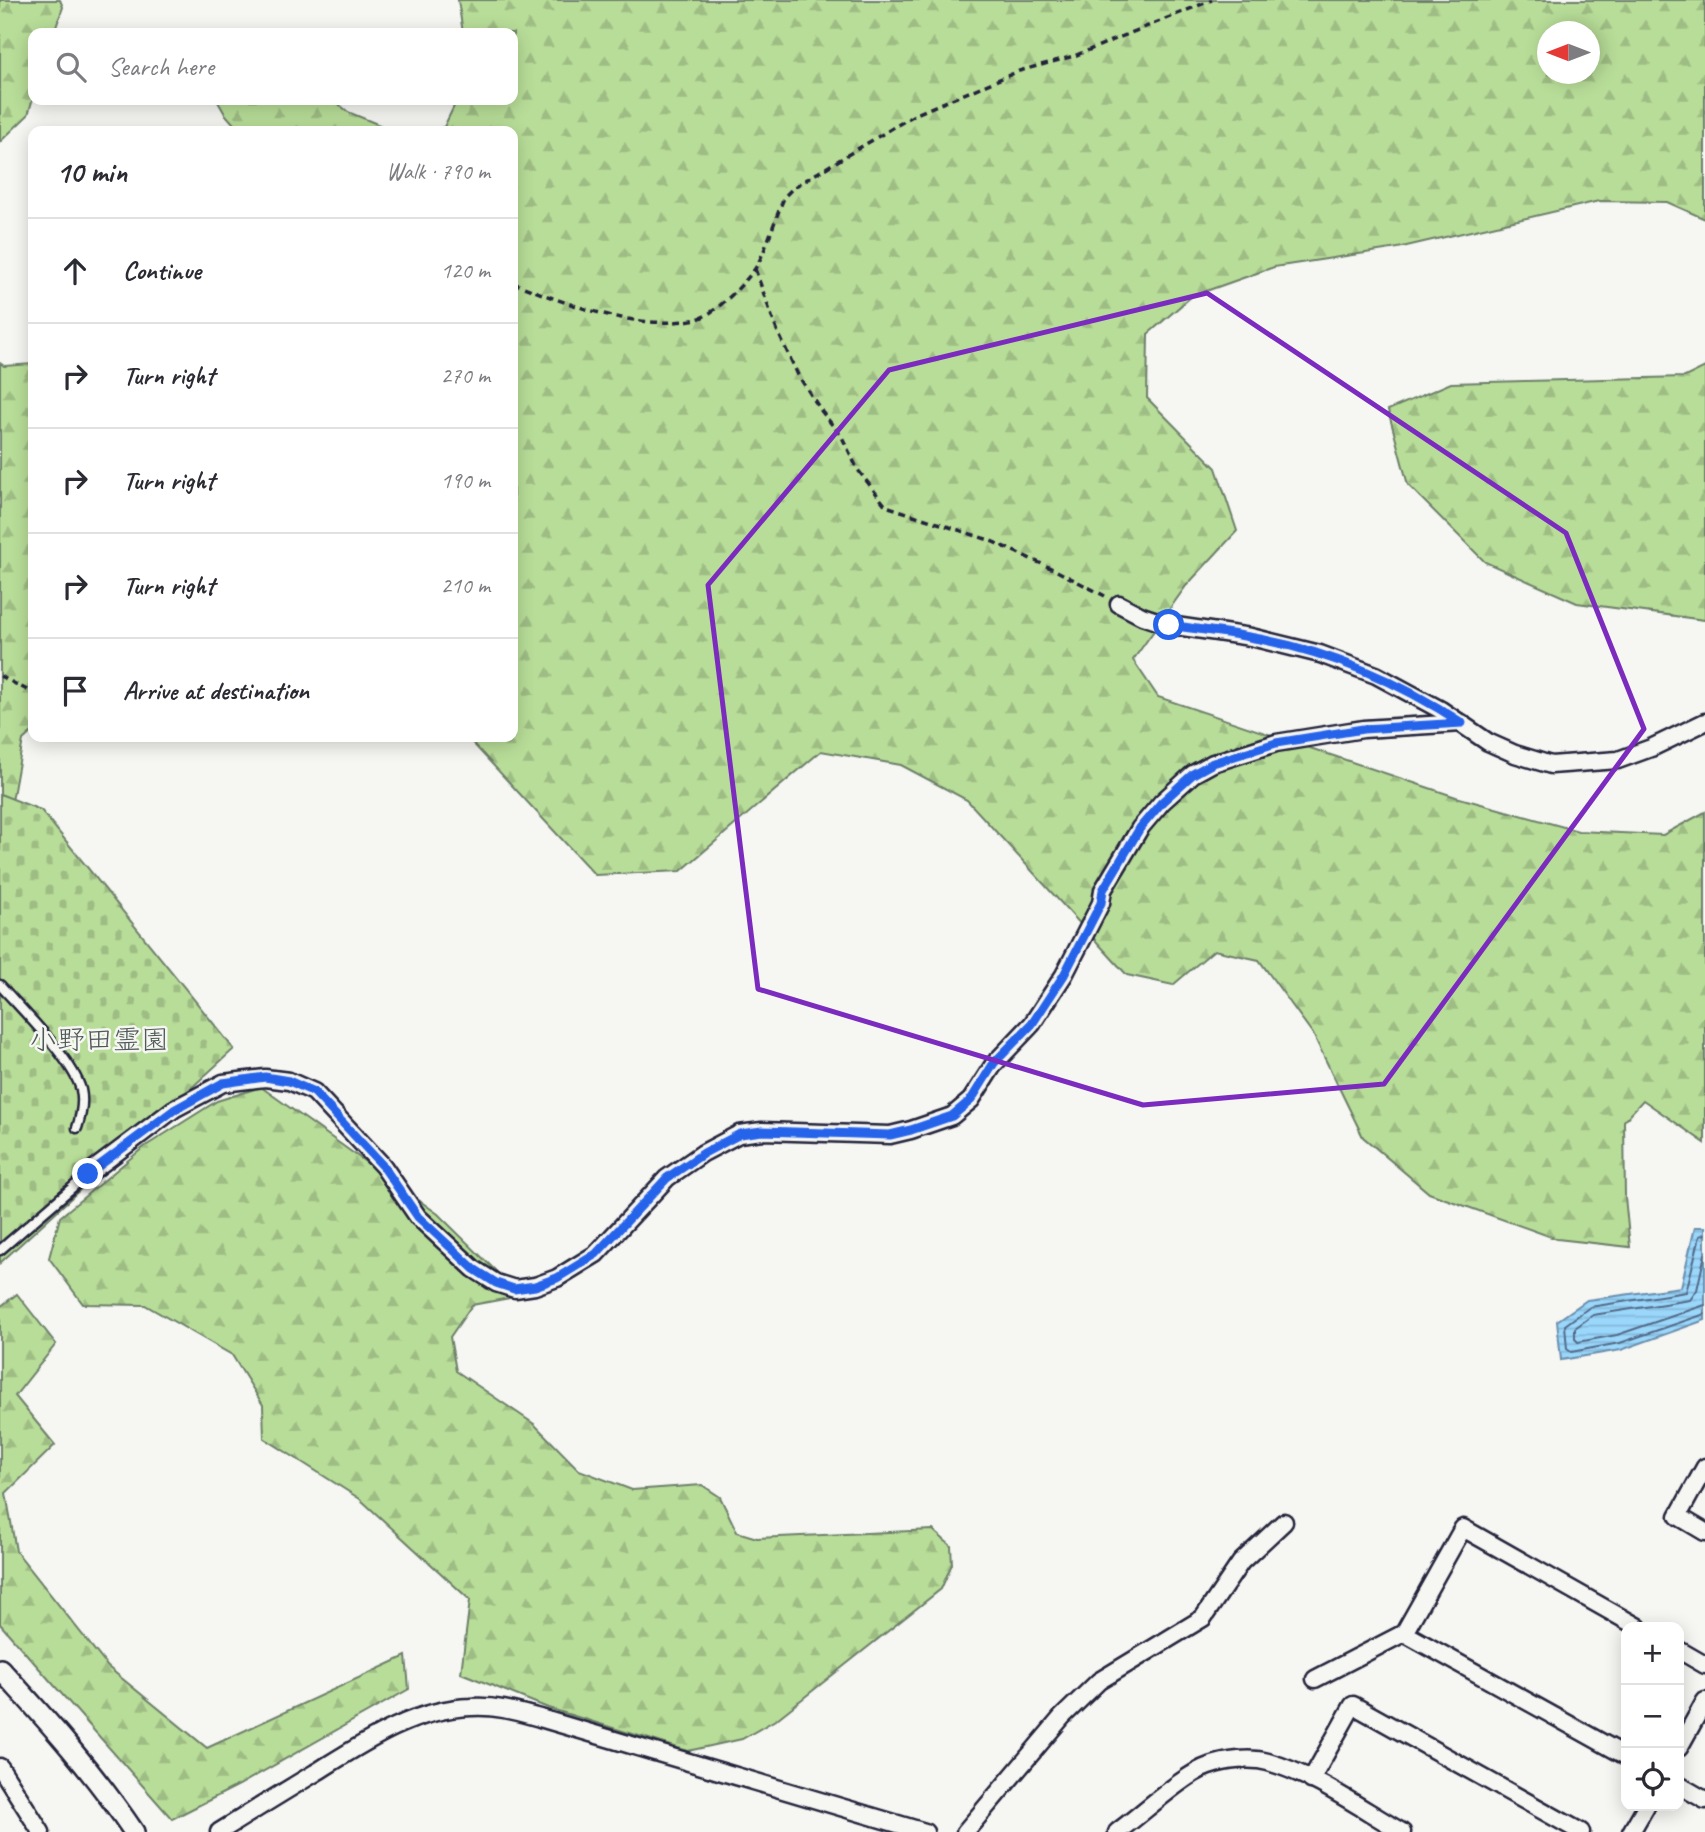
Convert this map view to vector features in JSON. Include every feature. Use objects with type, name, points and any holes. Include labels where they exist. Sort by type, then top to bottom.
[{"type":"street","points":[[1119,604],[1142,616],[1169,625],[1251,637],[1320,654],[1376,676],[1441,709],[1488,742],[1514,754],[1550,765],[1618,760],[1651,748],[1705,722]]},
{"type":"street","points":[[88,1174],[174,1110],[223,1083],[265,1077],[289,1081],[314,1092],[383,1166],[418,1217],[474,1269],[496,1283],[514,1289],[535,1286],[557,1278],[596,1254],[667,1178],[704,1153],[740,1134],[762,1131],[890,1135],[952,1116],[971,1100],[994,1063],[1032,1024],[1064,975],[1101,903],[1103,890],[1140,828],[1162,802],[1193,774],[1213,763],[1276,743],[1363,729],[1462,723]]},
{"type":"street","points":[[1705,1467],[1678,1516],[1705,1532]]},
{"type":"street","points":[[965,1832],[1055,1725],[1099,1681],[1203,1618],[1241,1562],[1284,1522]]},
{"type":"street","points":[[1315,1679],[1404,1633],[1462,1528],[1629,1622]]},
{"type":"street","points":[[1404,1633],[1621,1753]]},
{"type":"street","points":[[1684,1653],[1705,1665]]},
{"type":"street","points":[[0,1669],[70,1747],[134,1832]]},
{"type":"street","points":[[1684,1739],[1705,1702]]},
{"type":"street","points":[[1311,1780],[1353,1704],[1581,1832]]},
{"type":"street","points":[[219,1832],[361,1744],[390,1729],[442,1710],[473,1706],[502,1708],[540,1718],[925,1832]]},
{"type":"street","points":[[1117,1832],[1192,1775],[1209,1766],[1249,1759],[1268,1762],[1311,1780],[1402,1832]]},
{"type":"street","points":[[0,1767],[5,1786],[41,1832]]},
{"type":"street","points":[[1684,1788],[1705,1800]]},
{"type":"street","points":[[1631,1832],[1643,1811]]},
{"type":"lane","points":[[0,985],[73,1070],[81,1091],[82,1112],[77,1128]]},
{"type":"lane","points":[[0,1250],[88,1174]]},
{"type":"path","points":[[518,285],[602,313],[631,319],[697,319],[708,314],[738,289],[755,268],[785,196],[794,187],[916,114],[1008,75],[1074,56],[1212,0]]},
{"type":"path","points":[[755,268],[776,328],[798,375],[842,438],[858,470],[886,506],[989,540],[1053,569],[1119,604]]},
{"type":"path","points":[[0,676],[28,691]]},
{"type":"highlighted area","points":[[1207,293],[1566,533],[1644,729],[1384,1084],[1143,1105],[758,989],[708,585],[889,370]]},
{"type":"green space","points":[[0,0],[60,0],[63,7],[56,28],[28,28],[28,105],[31,105],[28,115],[0,142]]},
{"type":"green space","points":[[458,0],[1705,0],[1705,219],[1667,202],[1599,201],[1398,248],[1274,267],[1192,296],[1148,334],[1147,398],[1216,468],[1237,531],[1186,586],[1133,660],[1158,697],[1456,797],[1578,831],[1663,835],[1705,812],[1705,1143],[1643,1100],[1624,1121],[1625,1197],[1630,1247],[1557,1239],[1429,1193],[1363,1137],[1313,1034],[1259,960],[1214,950],[1173,985],[1127,975],[967,800],[901,765],[821,751],[681,871],[595,875],[472,742],[518,742],[518,126],[444,126],[455,105],[518,105],[518,28],[462,28]]},
{"type":"green space","points":[[220,105],[340,105],[348,112],[382,126],[236,126]]},
{"type":"green space","points":[[0,363],[4,366],[28,364],[28,736],[23,740],[12,801],[0,977]]},
{"type":"green space","points":[[1705,367],[1705,620],[1577,603],[1485,562],[1408,485],[1388,410],[1451,383],[1685,377]]},
{"type":"green space","name":"小野田霊園","points":[[0,794],[41,810],[234,1049],[0,1263]]},
{"type":"green space","points":[[261,1087],[438,1214],[501,1276],[510,1298],[472,1305],[450,1337],[456,1371],[534,1424],[579,1470],[632,1490],[702,1485],[720,1497],[737,1532],[757,1538],[933,1530],[951,1546],[952,1564],[941,1589],[777,1719],[742,1739],[688,1751],[548,1708],[461,1673],[470,1600],[360,1499],[264,1438],[263,1405],[232,1355],[145,1305],[83,1304],[49,1258],[60,1217],[144,1147],[217,1101]]},
{"type":"green space","points":[[17,1294],[56,1344],[15,1396],[55,1445],[6,1493],[16,1551],[108,1667],[207,1748],[406,1656],[409,1689],[239,1785],[172,1819],[0,1624],[0,1307]]},
{"type":"water","points":[[1695,1227],[1705,1227],[1705,1320],[1621,1350],[1561,1360],[1557,1321],[1587,1300],[1681,1287]]},
{"type":"route","points":[[88,1174],[174,1110],[223,1083],[265,1077],[289,1081],[314,1092],[383,1166],[418,1217],[474,1269],[496,1283],[514,1289],[535,1286],[557,1278],[596,1254],[667,1178],[704,1153],[740,1134],[762,1131],[890,1135],[952,1116],[971,1100],[994,1063],[1032,1024],[1064,975],[1101,903],[1103,890],[1140,828],[1162,802],[1193,774],[1213,763],[1276,743],[1363,729],[1462,723],[1441,709],[1376,676],[1320,654],[1251,637],[1169,625]]}]
